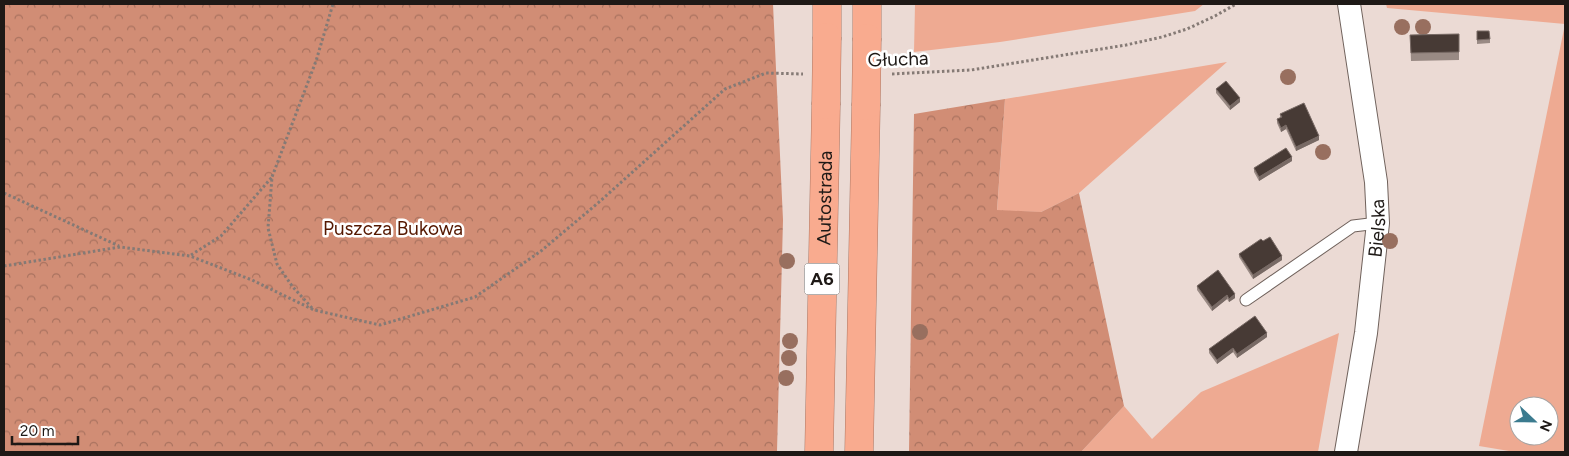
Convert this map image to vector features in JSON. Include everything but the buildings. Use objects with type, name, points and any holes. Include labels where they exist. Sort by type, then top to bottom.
[{"type":"highway","name":"Autostrada","points":[[819,452],[827,4]]},
{"type":"highway","name":"A6","points":[[859,452],[868,4]]},
{"type":"street","name":"Bielska","points":[[1346,452],[1366,333],[1378,223],[1376,182],[1349,4]]},
{"type":"lane","points":[[1246,300],[1353,226],[1378,223]]},
{"type":"path","points":[[314,310],[292,286],[278,264],[268,228],[272,176],[316,61],[333,4]]},
{"type":"path","name":"Głucha","points":[[892,74],[971,70],[1162,37],[1186,29],[1236,4]]},
{"type":"path","points":[[4,193],[120,246],[190,256],[252,280],[314,310],[380,325],[475,298],[541,251],[598,203],[725,89],[766,73],[804,74]]},
{"type":"path","points":[[190,256],[221,236],[272,176]]},
{"type":"path","points":[[4,266],[120,246]]},
{"type":"shaded area","points":[[915,4],[1204,4],[1195,11],[1000,42],[914,52]]},
{"type":"shaded area","points":[[1386,4],[1565,4],[1565,24],[1387,8]]},
{"type":"shaded area","points":[[1565,24],[1565,452],[1515,452],[1479,446]]},
{"type":"shaded area","points":[[1227,62],[1079,193],[1041,212],[997,211],[1005,99]]},
{"type":"shaded area","points":[[1339,333],[1318,452],[1081,452],[1124,406],[1152,439],[1201,392]]},
{"type":"green space","name":"Puszcza Bukowa","points":[[4,4],[773,4],[783,220],[777,452],[4,452]]},
{"type":"green space","points":[[1005,99],[997,210],[1041,212],[1079,193],[1124,406],[1081,452],[909,452],[914,114]]}]
